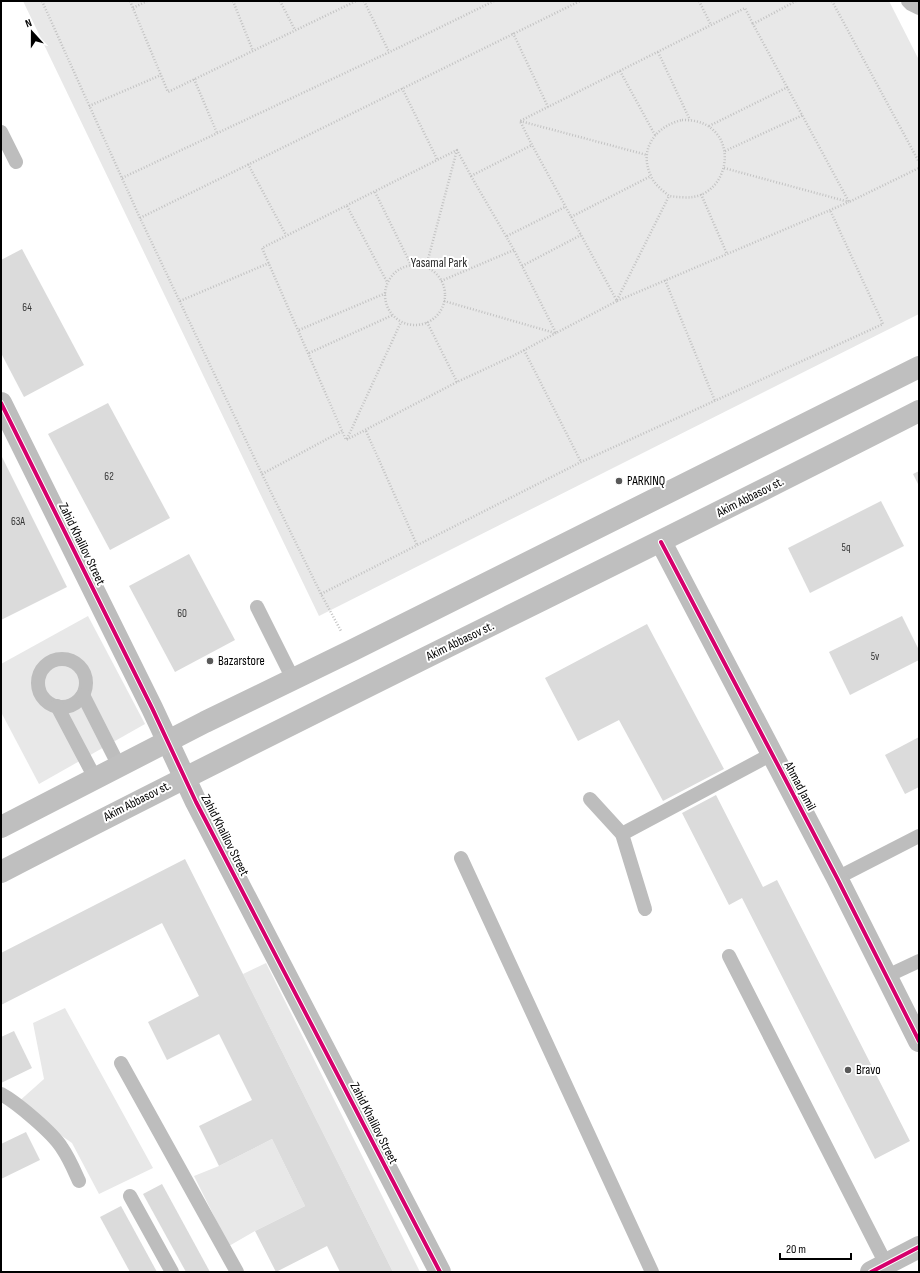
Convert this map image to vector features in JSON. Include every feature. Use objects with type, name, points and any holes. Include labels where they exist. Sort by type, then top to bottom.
[{"type":"main road","points":[[1,827],[167,741],[917,373]]},
{"type":"main road","name":"Akim Abbasov st.","points":[[1,872],[184,777],[661,542],[919,411]]},
{"type":"street","name":"Zahid Khalilov Street","points":[[1,403],[184,777],[440,1272]]},
{"type":"street","name":"Ahmad Jamil","points":[[661,542],[837,878],[919,1041]]},
{"type":"street","points":[[878,1268],[919,1247]]},
{"type":"lane","points":[[908,1],[919,8]]},
{"type":"lane","points":[[1,132],[16,162]]},
{"type":"lane","points":[[257,607],[293,679]]},
{"type":"lane","points":[[65,659],[73,661],[84,673],[86,688],[83,694],[72,705],[65,707],[57,706],[50,704],[44,699],[40,692],[38,684],[40,676],[43,668],[49,663],[65,659]]},
{"type":"lane","points":[[83,694],[119,766]]},
{"type":"lane","points":[[57,706],[95,778]]},
{"type":"lane","points":[[622,834],[772,754]]},
{"type":"lane","points":[[590,799],[622,834],[644,909]]},
{"type":"lane","points":[[837,878],[919,836]]},
{"type":"lane","points":[[461,858],[652,1272]]},
{"type":"lane","points":[[729,956],[878,1268]]},
{"type":"lane","points":[[887,976],[919,961]]},
{"type":"lane","points":[[121,1063],[237,1272]]},
{"type":"lane","points":[[1,1094],[21,1108],[62,1147],[79,1181]]},
{"type":"lane","points":[[130,1196],[172,1272]]},
{"type":"path","points":[[42,1],[140,218],[262,474],[351,651]]},
{"type":"path","points":[[130,1],[168,92],[356,1]]},
{"type":"path","points":[[133,8],[147,1]]},
{"type":"path","points":[[233,1],[253,51]]},
{"type":"path","points":[[280,1],[295,30]]},
{"type":"path","points":[[364,1],[389,52]]},
{"type":"path","points":[[122,178],[494,1]]},
{"type":"path","points":[[140,218],[580,1]]},
{"type":"path","points":[[699,1],[711,25]]},
{"type":"path","points":[[753,24],[796,1]]},
{"type":"path","points":[[832,1],[919,162]]},
{"type":"path","points":[[520,121],[744,8],[849,202]]},
{"type":"path","points":[[513,33],[548,107]]},
{"type":"path","points":[[658,52],[690,120]]},
{"type":"path","points":[[620,71],[654,135]]},
{"type":"path","points":[[89,106],[161,75]]},
{"type":"path","points":[[194,79],[217,133]]},
{"type":"path","points":[[402,88],[437,159]]},
{"type":"path","points":[[709,126],[788,88]]},
{"type":"path","points":[[724,151],[802,115]]},
{"type":"path","points":[[682,120],[697,121],[709,126],[720,138],[724,151],[725,163],[723,172],[716,184],[706,192],[694,197],[669,196],[657,185],[651,176],[648,166],[647,155],[649,145],[654,135],[662,127],[672,122],[682,120]]},
{"type":"path","points":[[520,121],[617,301]]},
{"type":"path","points":[[520,121],[647,155]]},
{"type":"path","points":[[471,176],[532,145]]},
{"type":"path","points":[[346,440],[262,248],[457,150]]},
{"type":"path","points":[[457,150],[507,236],[556,333]]},
{"type":"path","points":[[426,266],[457,150]]},
{"type":"path","points":[[248,164],[286,235]]},
{"type":"path","points":[[724,168],[849,202]]},
{"type":"path","points":[[346,440],[617,301],[849,202],[919,168]]},
{"type":"path","points":[[572,217],[651,176]]},
{"type":"path","points":[[374,192],[410,265]]},
{"type":"path","points":[[701,194],[728,254]]},
{"type":"path","points":[[617,301],[669,196]]},
{"type":"path","points":[[347,206],[387,282],[387,306],[393,315],[401,322],[416,324],[427,322],[438,314],[443,306],[445,297],[442,281],[434,271],[426,266],[410,265],[398,270],[387,282]]},
{"type":"path","points":[[507,236],[566,207]]},
{"type":"path","points":[[321,594],[581,462],[882,324],[830,210]]},
{"type":"path","points":[[522,266],[581,235]]},
{"type":"path","points":[[442,281],[514,250]]},
{"type":"path","points":[[180,301],[269,263]]},
{"type":"path","points":[[665,280],[715,401]]},
{"type":"path","points":[[299,330],[386,293]]},
{"type":"path","points":[[444,302],[556,333]]},
{"type":"path","points":[[309,353],[393,315]]},
{"type":"path","points":[[346,440],[401,322]]},
{"type":"path","points":[[427,322],[458,382]]},
{"type":"path","points":[[524,350],[581,462]]},
{"type":"path","points":[[262,474],[342,431]]},
{"type":"path","points":[[366,431],[417,546]]},
{"type":"green space","name":"Yasamal Park","points":[[23,1],[889,1],[919,60],[919,314],[319,616]]},
{"type":"green space","points":[[88,616],[145,724],[39,784],[1,712],[1,664]]},
{"type":"green space","points":[[266,963],[420,1272],[393,1272],[243,974]]},
{"type":"green space","points":[[65,1008],[153,1168],[99,1194],[72,1143],[16,1104],[44,1079],[33,1023]]},
{"type":"green space","points":[[272,1139],[305,1206],[229,1246],[194,1176],[219,1166]]},
{"type":"building","points":[[22,249],[84,365],[24,397],[1,353],[1,260]]},
{"type":"building","points":[[108,403],[170,518],[110,550],[48,434]]},
{"type":"building","points":[[1,455],[67,587],[1,620]]},
{"type":"building","points":[[919,471],[919,486],[913,474]]},
{"type":"building","points":[[881,501],[904,546],[810,593],[788,548]]},
{"type":"building","points":[[189,554],[235,640],[175,672],[129,586]]},
{"type":"building","points":[[902,616],[919,650],[919,660],[850,695],[829,652]]},
{"type":"building","points":[[647,624],[724,769],[663,801],[619,720],[578,741],[545,678]]},
{"type":"building","points":[[919,737],[919,787],[905,794],[885,755]]},
{"type":"building","points":[[716,795],[763,887],[777,880],[910,1141],[875,1159],[742,898],[729,905],[682,813]]},
{"type":"building","points":[[185,859],[393,1272],[340,1272],[327,1246],[276,1272],[255,1231],[305,1206],[272,1139],[219,1166],[199,1126],[252,1100],[219,1034],[167,1060],[148,1022],[199,996],[162,923],[1,1005],[1,953]]},
{"type":"building","points":[[14,1031],[32,1068],[1,1083],[1,1037]]},
{"type":"building","points":[[26,1132],[40,1160],[1,1179],[1,1144]]},
{"type":"building","points":[[162,1184],[210,1272],[186,1272],[143,1194]]},
{"type":"building","points":[[121,1206],[157,1272],[130,1272],[100,1217]]},
{"type":"cycle path","points":[[1,403],[152,708],[196,802],[440,1272]]},
{"type":"cycle path","points":[[661,542],[837,878],[919,1041]]},
{"type":"cycle path","points":[[871,1272],[919,1247]]},
{"type":"place","name":"PARKINQ","points":[[619,481]]},
{"type":"place","name":"Bazarstore","points":[[210,661]]},
{"type":"place","name":"Bravo","points":[[848,1070]]}]
